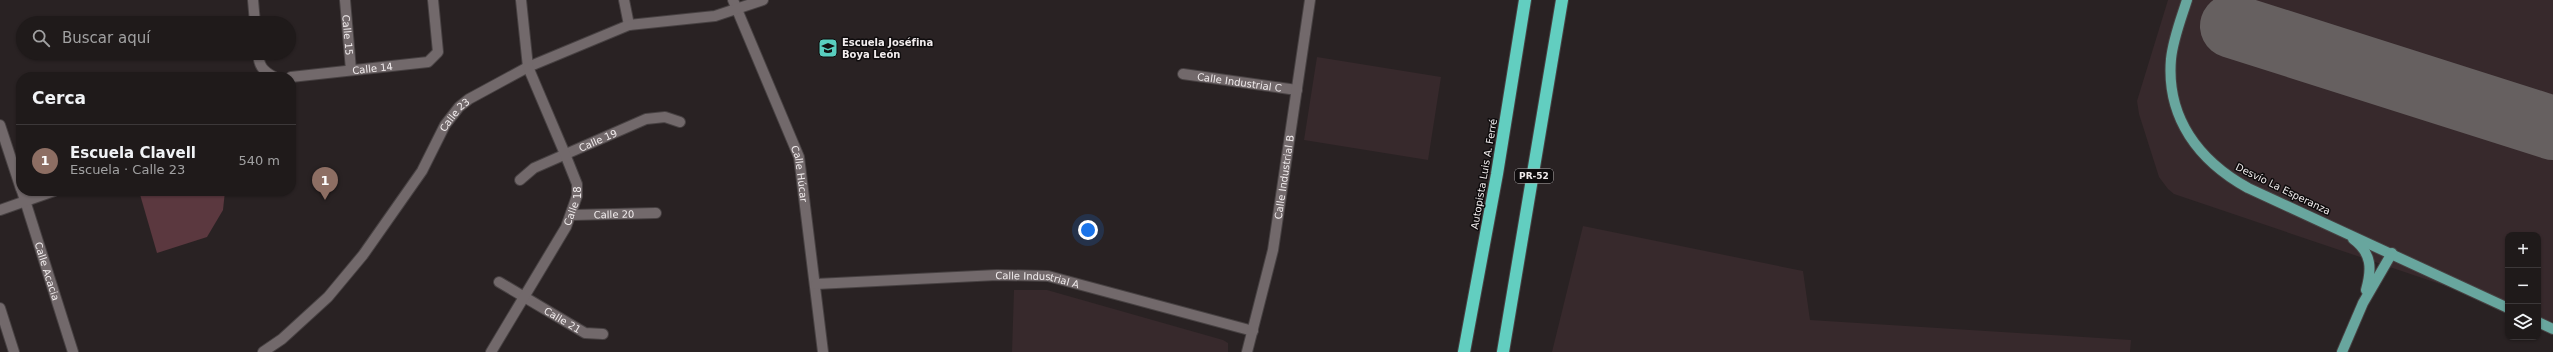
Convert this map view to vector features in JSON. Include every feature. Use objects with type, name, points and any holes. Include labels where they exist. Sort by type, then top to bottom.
[{"type":"highway","name":"Autopista Luis A. Ferré","points":[[1464,352],[1497,174],[1525,0]]},
{"type":"highway","name":"PR-52","points":[[1503,352],[1562,0]]},
{"type":"main road","name":"Desvío La Esperanza","points":[[2187,0],[2173,44],[2170,73],[2175,102],[2192,142],[2211,164],[2235,180],[2505,307]]},
{"type":"main road","points":[[2340,230],[2360,245],[2369,259],[2371,272],[2363,303]]},
{"type":"main road","points":[[2342,352],[2363,303],[2392,253]]},
{"type":"main road","points":[[2541,323],[2553,329]]},
{"type":"street","points":[[252,0],[254,16]]},
{"type":"street","name":"Calle 15","points":[[345,0],[351,70]]},
{"type":"street","name":"Calle 14","points":[[296,76],[428,62],[438,52],[433,0]]},
{"type":"street","name":"Calle 18","points":[[490,352],[524,298],[572,215],[577,196],[576,184],[565,154],[528,67],[521,0]]},
{"type":"street","points":[[624,0],[629,25]]},
{"type":"street","name":"Calle 23","points":[[263,352],[282,339],[328,297],[363,254],[422,171],[445,125],[459,107],[528,67],[629,25],[715,16],[734,4],[763,0]]},
{"type":"street","name":"Calle Industrial B","points":[[1248,352],[1273,250],[1310,0]]},
{"type":"street","name":"Calle Húcar","points":[[734,4],[799,157],[816,284],[823,352]]},
{"type":"street","points":[[259,60],[262,70],[265,72]]},
{"type":"street","name":"Calle Industrial C","points":[[1183,74],[1297,90]]},
{"type":"street","name":"Calle 19","points":[[520,180],[534,168],[646,119],[665,117],[680,122]]},
{"type":"street","name":"Calle Acacia","points":[[0,125],[16,175]]},
{"type":"street","name":"Calle Acacia","points":[[23,196],[73,352]]},
{"type":"street","points":[[0,210],[40,196]]},
{"type":"street","name":"Calle 20","points":[[572,215],[656,213]]},
{"type":"street","name":"Calle Industrial A","points":[[816,284],[997,276],[1048,276],[1254,331]]},
{"type":"street","name":"Calle 21","points":[[498,282],[585,333],[604,334]]},
{"type":"street","points":[[0,308],[14,352]]},
{"type":"shaded area","points":[[2168,0],[2553,0],[2553,322],[2541,318],[2541,232],[2505,232],[2505,306],[2174,194],[2159,177],[2139,114],[2137,101]]},
{"type":"shaded area","points":[[1317,57],[1441,77],[1428,160],[1304,140]]},
{"type":"shaded area","points":[[140,196],[224,196],[223,210],[207,237],[157,253]]},
{"type":"shaded area","points":[[1583,226],[1803,271],[1810,320],[2131,340],[2130,352],[1552,352]]},
{"type":"shaded area","points":[[1014,290],[1047,290],[1223,340],[1228,343],[1228,352],[1012,352]]},
{"type":"runway","points":[[2232,26],[2553,128]]},
{"type":"place","name":"Escuela Joséfina Boya León","points":[[828,48]]},
{"type":"place","name":"Escuela Clavell","points":[[325,200]]}]
